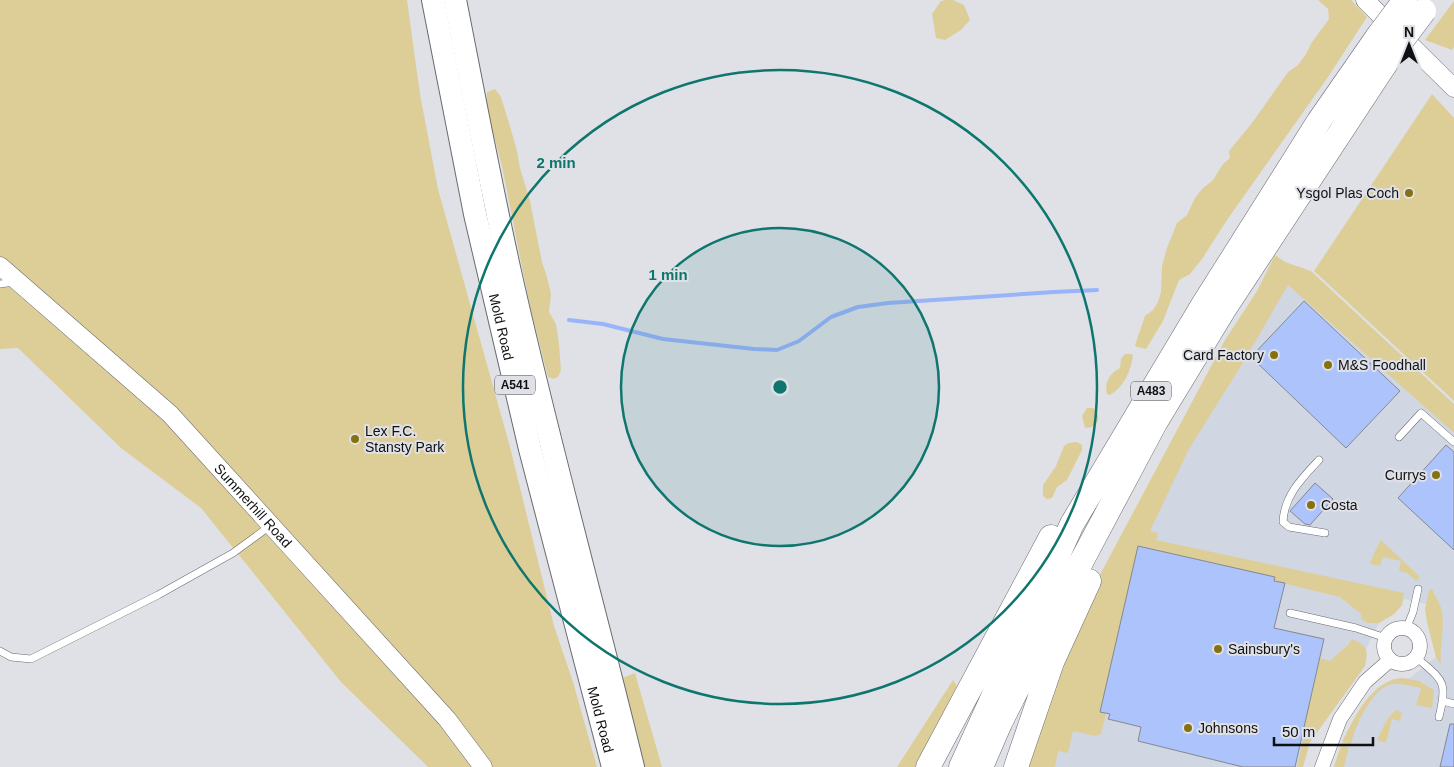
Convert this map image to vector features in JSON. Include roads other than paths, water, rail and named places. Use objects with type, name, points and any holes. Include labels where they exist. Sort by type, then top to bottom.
[{"type":"highway","name":"A483","points":[[961,767],[1072,524],[1217,283],[1320,122],[1420,4]]},
{"type":"highway","name":"A483","points":[[981,767],[1000,723],[1079,566],[1155,423],[1386,43]]},
{"type":"highway","name":"A483","points":[[928,767],[1031,572],[1087,472],[1142,386],[1217,283]]},
{"type":"highway","name":"A483","points":[[1016,767],[1052,662],[1099,557],[1166,435],[1223,311]]},
{"type":"main road","name":"Mold Road","points":[[433,0],[475,214],[530,449],[577,588],[633,767]]},
{"type":"main road","name":"Mold Road","points":[[456,0],[510,272],[554,456],[577,588],[613,767]]},
{"type":"street","points":[[1364,0],[1454,88]]},
{"type":"street","name":"Summerhill Road","points":[[0,266],[9,283],[170,414],[447,719],[483,767]]},
{"type":"street","points":[[1406,629],[1412,631],[1419,640],[1419,652],[1416,657],[1406,664],[1395,663],[1390,660],[1384,650],[1386,638],[1394,630],[1406,629]]},
{"type":"street","points":[[1322,767],[1340,719],[1365,682],[1390,660]]},
{"type":"lane","points":[[1399,437],[1421,413],[1454,442]]},
{"type":"lane","points":[[1319,460],[1297,485],[1286,503],[1283,522],[1289,527],[1326,533]]},
{"type":"lane","points":[[0,651],[11,657],[31,659],[158,595],[233,553],[271,525]]},
{"type":"lane","points":[[1406,629],[1413,612],[1418,589]]},
{"type":"lane","points":[[1290,612],[1356,628],[1386,638]]},
{"type":"lane","points":[[1416,657],[1439,678],[1444,692],[1439,717]]},
{"type":"lane","points":[[1443,701],[1454,704]]},
{"type":"waterway","points":[[569,320],[603,324],[663,339],[777,350],[799,341],[831,317],[858,307],[888,303],[1097,290]]},
{"type":"place","name":"Ysgol Plas Coch","points":[[1409,193]]},
{"type":"place","name":"Card Factory","points":[[1274,355]]},
{"type":"place","name":"M&S Foodhall","points":[[1328,365]]},
{"type":"place","name":"Lex F.C. Stansty Park","points":[[355,439]]},
{"type":"place","name":"Currys","points":[[1436,475]]},
{"type":"place","name":"Costa","points":[[1311,505]]},
{"type":"place","name":"Sainsbury's","points":[[1218,649]]},
{"type":"place","name":"Johnsons","points":[[1188,728]]}]
